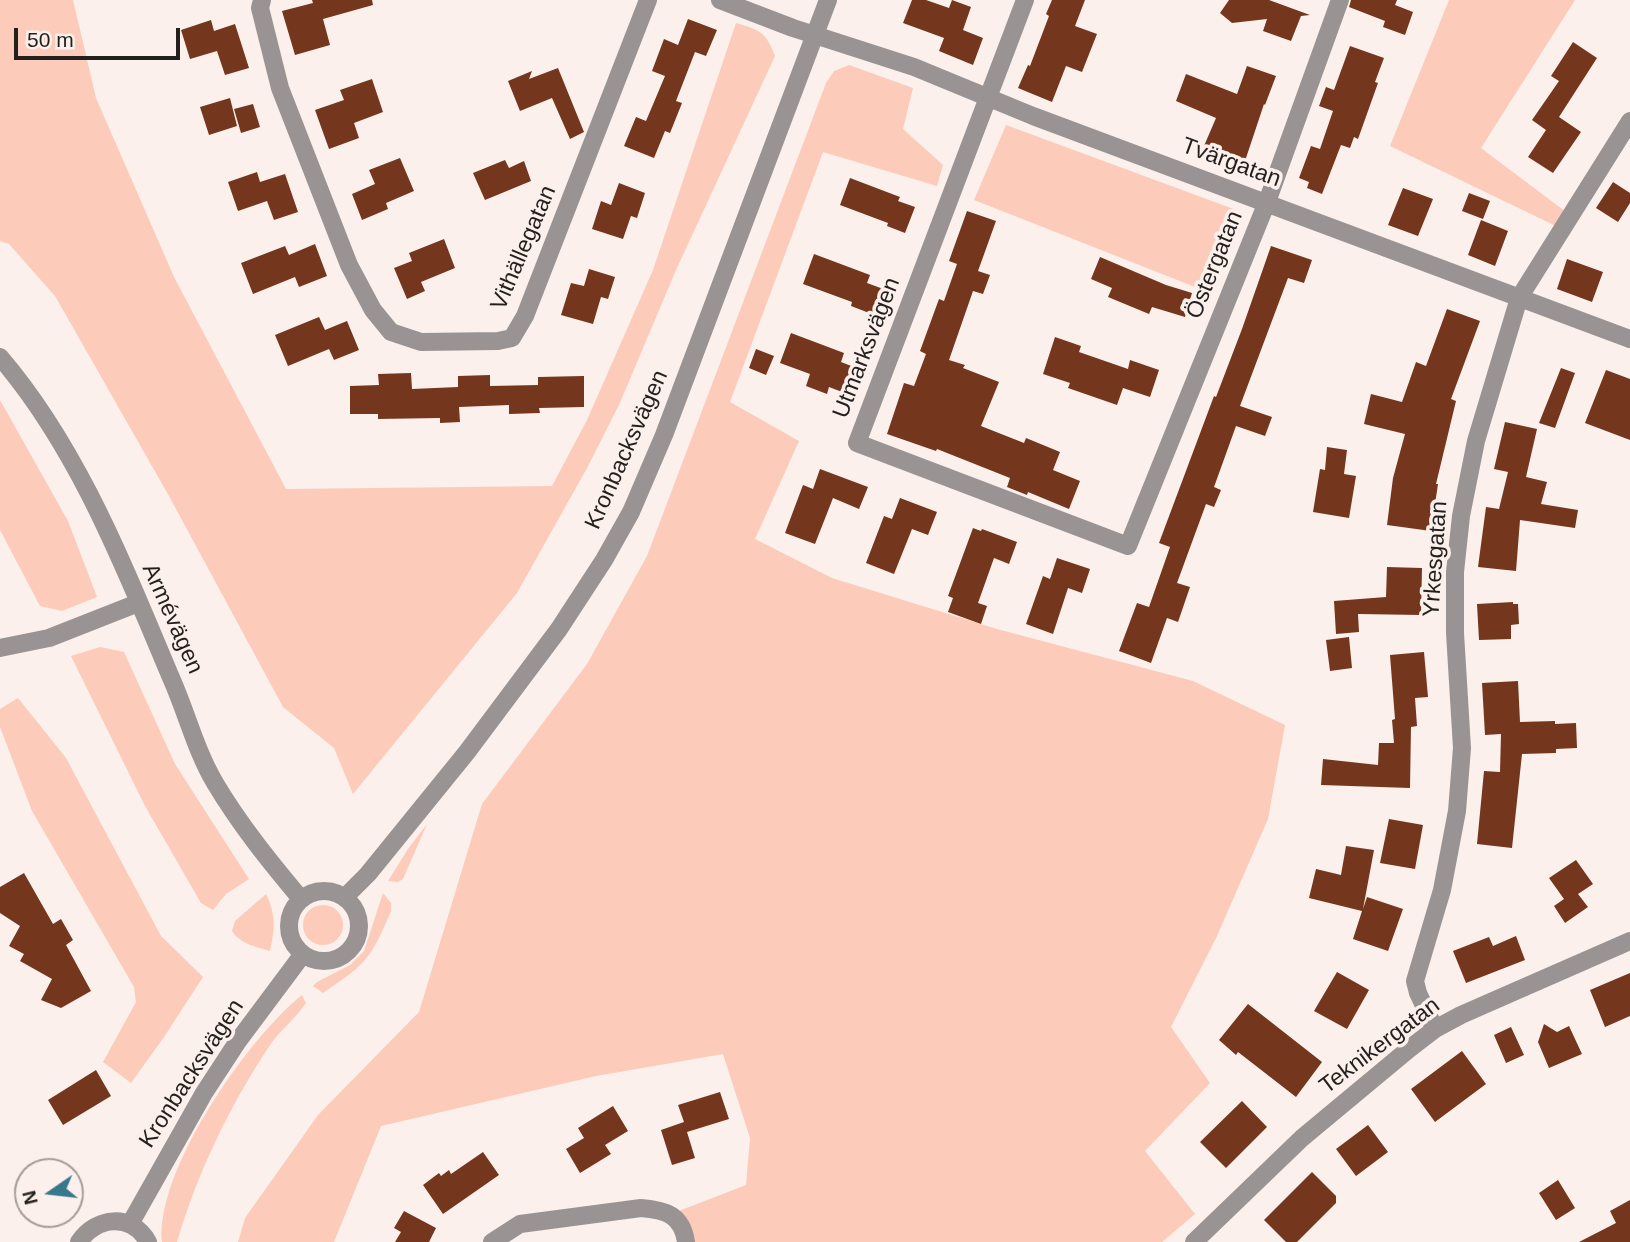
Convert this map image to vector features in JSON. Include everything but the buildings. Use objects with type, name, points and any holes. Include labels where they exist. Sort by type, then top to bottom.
[{"type":"street","name":"Vithällegatan","points":[[262,0],[260,8],[280,88],[349,265],[373,310],[391,332],[422,342],[498,341],[512,338],[525,316],[540,279],[648,0]]},
{"type":"street","points":[[720,0],[815,35]]},
{"type":"street","name":"Kronbacksvägen","points":[[345,897],[385,853],[526,675],[604,560],[631,512],[664,435],[828,0]]},
{"type":"street","name":"Utmarksvägen","points":[[1025,0],[857,443],[1128,546]]},
{"type":"street","name":"Östergatan","points":[[1128,546],[1267,202],[1340,0]]},
{"type":"street","name":"Tvärgatan","points":[[815,35],[914,67],[987,98],[1630,339]]},
{"type":"street","name":"Yrkesgatan","points":[[1435,1029],[1415,981],[1442,890],[1460,789],[1461,713],[1454,600],[1458,543],[1476,441],[1519,298],[1630,121]]},
{"type":"street","name":"Armévägen","points":[[0,357],[59,436],[91,496],[214,781],[246,831],[301,899]]},
{"type":"street","points":[[0,648],[49,638],[138,603]]},
{"type":"street","points":[[328,890],[345,897],[353,905],[359,926],[352,947],[334,960],[323,961],[303,954],[290,937],[289,927],[294,907],[301,899],[318,891],[328,890]]},
{"type":"street","name":"Teknikergatan","points":[[1194,1242],[1301,1138],[1435,1029],[1630,940]]},
{"type":"street","name":"Kronbacksvägen","points":[[130,1224],[231,1051],[303,954]]},
{"type":"street","points":[[492,1242],[520,1224],[641,1208],[660,1209],[670,1214],[684,1229],[686,1242]]},
{"type":"street","points":[[79,1242],[84,1234],[103,1222],[112,1220],[130,1224],[138,1229],[148,1242]]},
{"type":"shaded area","points":[[0,0],[73,0],[96,98],[174,277],[286,489],[552,486],[587,420],[653,270],[736,23],[761,33],[772,48],[775,56],[676,270],[619,405],[517,593],[353,794],[334,748],[283,707],[169,496],[55,296],[9,244],[0,241]]},
{"type":"shaded area","points":[[1449,0],[1575,0],[1481,148],[1570,215],[1562,229],[1390,146]]},
{"type":"shaded area","points":[[849,65],[913,88],[903,129],[943,165],[937,186],[823,152],[730,402],[799,441],[755,539],[832,578],[997,629],[1193,681],[1285,725],[1268,819],[1217,936],[1171,1027],[1210,1083],[1145,1151],[1195,1214],[1162,1242],[689,1242],[671,1214],[746,1185],[750,1138],[723,1054],[596,1076],[381,1126],[334,1242],[238,1242],[245,1218],[318,1115],[419,1012],[482,804],[587,664],[647,556],[826,83],[834,71]]},
{"type":"shaded area","points":[[1006,125],[1239,211],[1208,292],[974,200]]},
{"type":"shaded area","points":[[0,400],[68,521],[97,597],[62,611],[40,606],[0,530]]},
{"type":"shaded area","points":[[100,647],[124,652],[175,764],[249,879],[226,894],[213,910],[201,903],[145,806],[71,656]]},
{"type":"shaded area","points":[[18,698],[66,758],[161,936],[203,977],[131,1083],[103,1062],[136,1002],[134,987],[32,811],[0,727],[0,709]]},
{"type":"shaded area","points":[[427,824],[403,879],[398,882],[388,881],[408,849]]},
{"type":"shaded area","points":[[383,893],[391,903],[391,911],[372,950],[349,975],[323,993],[313,986],[350,965],[364,951]]},
{"type":"shaded area","points":[[266,894],[274,922],[270,951],[244,942],[232,931],[235,921]]},
{"type":"shaded area","points":[[323,905],[337,911],[343,925],[337,939],[323,945],[309,939],[303,925],[309,911]]},
{"type":"shaded area","points":[[302,995],[306,1003],[268,1048],[227,1117],[194,1191],[177,1242],[162,1242],[164,1213],[173,1179],[209,1108],[256,1042]]}]
